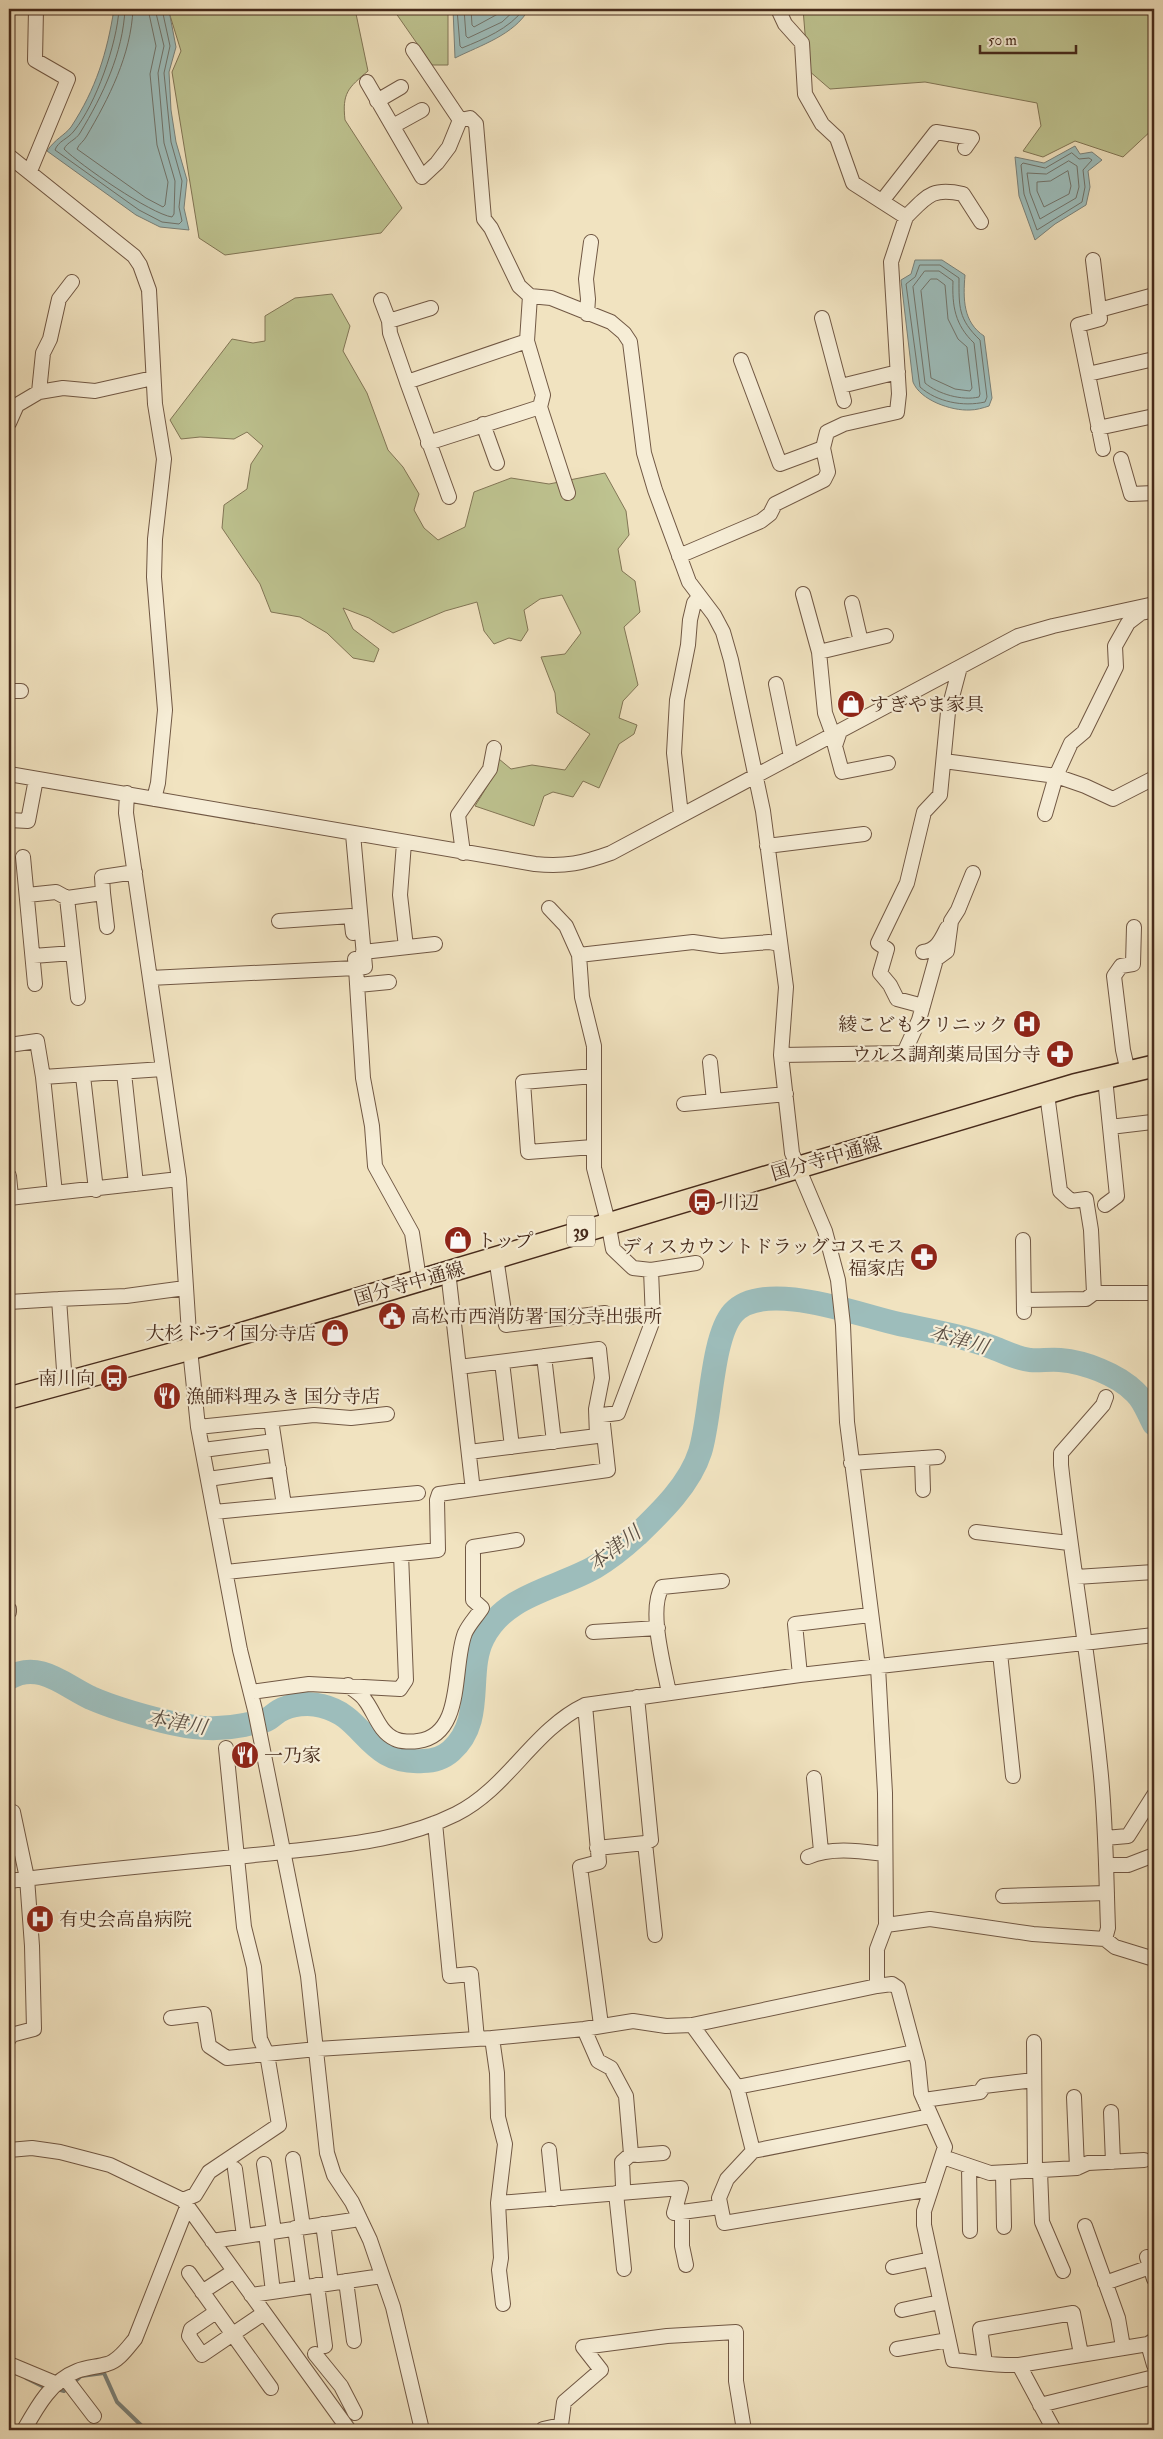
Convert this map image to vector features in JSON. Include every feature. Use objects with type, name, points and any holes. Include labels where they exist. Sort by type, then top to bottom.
[{"type":"main road","name":"国分寺中通線","points":[[9,1398],[190,1349],[797,1166],[1047,1094],[1154,1066]]},
{"type":"street","points":[[30,171],[68,79],[35,60],[36,9]]},
{"type":"street","points":[[778,9],[785,24],[802,43],[805,94],[822,124],[837,138],[853,183],[906,217]]},
{"type":"street","points":[[413,50],[460,120]]},
{"type":"street","points":[[367,82],[422,177],[438,163],[449,147],[460,120]]},
{"type":"street","points":[[377,101],[401,87]]},
{"type":"street","points":[[392,126],[422,110]]},
{"type":"street","points":[[460,120],[470,118],[476,124],[484,219],[491,228],[520,286],[530,296],[551,298],[611,322],[624,333],[630,342],[644,454],[654,490],[689,582],[714,615],[723,632],[731,660],[755,776],[767,846],[786,987],[781,1055],[792,1153],[825,1231],[839,1292],[843,1325],[852,1463],[878,1667],[885,1792],[886,1925],[877,1949],[877,1986]]},
{"type":"street","points":[[882,201],[936,132],[972,138],[965,148]]},
{"type":"street","points":[[9,156],[134,256],[140,265],[149,290],[153,378],[164,459],[155,539],[154,578],[165,710],[158,783],[154,799]]},
{"type":"street","points":[[679,556],[762,521],[770,514],[775,504],[824,480],[828,472],[823,448],[828,432],[844,424],[898,412],[898,372],[891,262],[906,217],[925,198],[944,190],[963,194],[981,222]]},
{"type":"street","points":[[587,314],[586,279],[591,242]]},
{"type":"street","points":[[1093,260],[1100,319],[1078,325],[1103,449]]},
{"type":"street","points":[[39,392],[43,353],[50,339],[59,299],[72,282]]},
{"type":"street","points":[[1099,310],[1154,295]]},
{"type":"street","points":[[530,296],[527,341],[543,395],[540,407],[568,493]]},
{"type":"street","points":[[381,300],[389,321],[390,333],[449,497]]},
{"type":"street","points":[[389,321],[431,308]]},
{"type":"street","points":[[822,318],[844,401]]},
{"type":"street","points":[[407,382],[527,341]]},
{"type":"street","points":[[1088,374],[1154,359]]},
{"type":"street","points":[[741,360],[780,464],[823,448]]},
{"type":"street","points":[[841,386],[898,372]]},
{"type":"street","points":[[9,423],[17,405],[39,392],[63,388],[95,391],[153,378]]},
{"type":"street","points":[[428,443],[540,407]]},
{"type":"street","points":[[1098,428],[1154,416]]},
{"type":"street","points":[[484,424],[497,463]]},
{"type":"street","points":[[1121,458],[1131,494],[1154,493]]},
{"type":"street","points":[[803,594],[819,652],[825,713],[836,733],[836,746],[842,772],[888,763]]},
{"type":"street","points":[[681,815],[674,753],[677,700],[688,645],[690,620],[694,603],[699,597]]},
{"type":"street","points":[[852,603],[861,642]]},
{"type":"street","points":[[9,774],[128,793],[463,853],[559,867],[580,864],[611,853],[1018,636],[1053,626],[1154,604]]},
{"type":"street","points":[[1045,814],[1056,776],[1071,742],[1084,732],[1116,667],[1116,646],[1128,623],[1141,613],[1154,610]]},
{"type":"street","points":[[819,652],[886,636]]},
{"type":"street","points":[[923,1006],[897,1000],[890,985],[880,973],[887,949],[878,943],[907,883],[924,812],[940,795],[948,712],[960,667]]},
{"type":"street","points":[[776,684],[791,757]]},
{"type":"street","points":[[463,853],[458,815],[490,769],[494,748]]},
{"type":"street","points":[[944,761],[1056,776],[1085,786],[1113,799],[1154,778]]},
{"type":"street","points":[[9,820],[28,822],[36,779]]},
{"type":"street","points":[[128,793],[126,813],[184,1231],[185,1288],[198,1427],[240,1650],[255,1710],[308,1976],[327,2154],[334,2175],[352,2202],[360,2219],[382,2276],[400,2333],[422,2430]]},
{"type":"street","points":[[150,978],[364,967],[353,834]]},
{"type":"street","points":[[767,846],[864,834]]},
{"type":"street","points":[[404,843],[400,895],[406,948]]},
{"type":"street","points":[[23,857],[35,984]]},
{"type":"street","points":[[107,927],[102,876],[135,872]]},
{"type":"street","points":[[923,952],[931,951],[940,942],[958,910],[973,873]]},
{"type":"street","points":[[27,895],[56,892],[67,898],[103,893]]},
{"type":"street","points":[[67,898],[78,998]]},
{"type":"street","points":[[549,908],[566,926],[579,955],[582,997],[594,1046],[594,1168],[613,1249],[633,1268],[651,1270],[696,1264]]},
{"type":"street","points":[[279,921],[351,916],[358,985],[363,1078],[372,1126],[375,1166],[412,1233],[419,1279]]},
{"type":"street","points":[[781,1055],[904,1053],[923,1006],[936,959],[947,951],[951,921]]},
{"type":"street","points":[[1128,1072],[1123,1050],[1114,976],[1121,966],[1133,964],[1134,927]]},
{"type":"street","points":[[579,955],[693,942],[720,946],[769,942],[780,944]]},
{"type":"street","points":[[363,952],[435,944]]},
{"type":"street","points":[[33,956],[73,953]]},
{"type":"street","points":[[358,985],[389,982]]},
{"type":"street","points":[[9,1045],[37,1041],[43,1077],[55,1193]]},
{"type":"street","points":[[710,1062],[714,1101]]},
{"type":"street","points":[[43,1077],[83,1076],[163,1069]]},
{"type":"street","points":[[124,1073],[136,1184]]},
{"type":"street","points":[[83,1076],[96,1190]]},
{"type":"street","points":[[593,1146],[528,1152],[523,1082],[594,1076]]},
{"type":"street","points":[[1105,1078],[1117,1196],[1105,1206]]},
{"type":"street","points":[[684,1104],[786,1094]]},
{"type":"street","points":[[1047,1094],[1060,1191],[1071,1201],[1086,1198],[1091,1230],[1094,1293]]},
{"type":"street","points":[[1110,1127],[1152,1122]]},
{"type":"street","points":[[9,1176],[10,1198],[96,1190],[178,1179]]},
{"type":"street","points":[[1023,1240],[1024,1306],[1086,1300],[1094,1293],[1154,1293]]},
{"type":"street","points":[[496,1257],[506,1325],[605,1313]]},
{"type":"street","points":[[226,1572],[438,1550],[437,1500],[439,1494],[608,1470],[602,1415],[618,1413],[653,1320],[651,1270]]},
{"type":"street","points":[[448,1271],[472,1482]]},
{"type":"street","points":[[9,1302],[126,1296],[185,1288]]},
{"type":"street","points":[[60,1299],[65,1384]]},
{"type":"street","points":[[459,1368],[599,1349],[602,1378],[596,1408],[597,1436],[469,1452]]},
{"type":"street","points":[[544,1356],[554,1442]]},
{"type":"street","points":[[502,1362],[512,1447]]},
{"type":"street","points":[[1105,1939],[1108,1928],[1101,1768],[1076,1577],[1069,1543],[1061,1454],[1103,1405],[1106,1397]]},
{"type":"street","points":[[198,1427],[314,1415],[351,1418],[387,1414]]},
{"type":"street","points":[[271,1420],[284,1505]]},
{"type":"street","points":[[202,1450],[274,1441]]},
{"type":"street","points":[[852,1463],[938,1457]]},
{"type":"street","points":[[922,1458],[923,1490]]},
{"type":"street","points":[[208,1479],[279,1469]]},
{"type":"street","points":[[214,1512],[418,1493]]},
{"type":"street","points":[[976,1532],[1069,1543]]},
{"type":"street","points":[[348,1685],[365,1700],[383,1729],[395,1739],[412,1742],[428,1740],[441,1727],[452,1710],[459,1656],[465,1632],[482,1608],[473,1600],[473,1547],[517,1540]]},
{"type":"street","points":[[251,1692],[309,1684],[400,1689],[406,1680],[401,1554]]},
{"type":"street","points":[[1076,1577],[1154,1572]]},
{"type":"street","points":[[669,1693],[658,1628],[657,1595],[662,1587],[722,1581]]},
{"type":"street","points":[[800,1675],[795,1624],[870,1615]]},
{"type":"street","points":[[593,1632],[658,1628]]},
{"type":"street","points":[[9,1881],[238,1858],[370,1842],[435,1823],[471,1806],[496,1785],[551,1726],[570,1712],[585,1705],[800,1675],[1154,1635]]},
{"type":"street","points":[[1000,1653],[1013,1776]]},
{"type":"street","points":[[597,1848],[645,1843],[650,1840],[637,1697]]},
{"type":"street","points":[[585,1705],[599,1862],[580,1866],[601,2025]]},
{"type":"street","points":[[24,2430],[40,2401],[65,2383],[75,2371],[109,2364],[123,2353],[135,2338],[185,2203],[195,2195],[209,2172],[279,2125],[267,2054],[260,2039],[254,1967],[244,1927],[226,1748]]},
{"type":"street","points":[[814,1778],[814,1854],[862,1851],[884,1854]]},
{"type":"street","points":[[1104,1838],[1128,1836],[1154,1795]]},
{"type":"street","points":[[9,1814],[13,1812],[27,1878],[32,1946],[34,2030],[11,2035],[9,2039]]},
{"type":"street","points":[[435,1823],[450,1976],[471,1974],[477,2039]]},
{"type":"street","points":[[645,1843],[655,1935]]},
{"type":"street","points":[[1106,1865],[1128,1865],[1154,1855]]},
{"type":"street","points":[[1003,1896],[1107,1893]]},
{"type":"street","points":[[886,1925],[930,1919],[1033,1934],[1105,1939],[1114,1947],[1154,1958]]},
{"type":"street","points":[[171,2018],[204,2014],[209,2046],[227,2058],[317,2049],[492,2038],[584,2029],[633,2021],[666,2026],[692,2025],[892,1984],[898,1988],[902,2000],[924,2100],[945,2147],[930,2189],[924,2218],[953,2360],[998,2366],[1019,2365],[1151,2342],[1154,2365]]},
{"type":"street","points":[[692,2025],[738,2088],[753,2152]]},
{"type":"street","points":[[584,2029],[598,2061],[611,2068],[626,2096],[631,2154]]},
{"type":"street","points":[[492,2038],[497,2073],[498,2117],[505,2144],[498,2203],[501,2258],[499,2270],[504,2304]]},
{"type":"street","points":[[1034,2042],[1037,2171],[1042,2222],[1063,2271]]},
{"type":"street","points":[[738,2088],[914,2052]]},
{"type":"street","points":[[924,2100],[980,2092],[984,2086],[1034,2080]]},
{"type":"street","points":[[1074,2098],[1077,2168]]},
{"type":"street","points":[[1111,2112],[1113,2162]]},
{"type":"street","points":[[930,2116],[753,2152],[727,2179],[719,2198],[724,2223],[930,2189]]},
{"type":"street","points":[[9,2150],[32,2148],[60,2152],[110,2165],[185,2203],[349,2430]]},
{"type":"street","points":[[549,2150],[554,2198]]},
{"type":"street","points":[[631,2154],[638,2156],[663,2153]]},
{"type":"street","points":[[624,2269],[620,2190],[622,2162],[631,2154]]},
{"type":"street","points":[[943,2157],[990,2173],[1077,2168],[1088,2163],[1144,2160]]},
{"type":"street","points":[[293,2159],[303,2287]]},
{"type":"street","points":[[264,2164],[273,2292]]},
{"type":"street","points":[[969,2167],[970,2231]]},
{"type":"street","points":[[235,2168],[244,2236]]},
{"type":"street","points":[[1002,2173],[1004,2227]]},
{"type":"street","points":[[498,2203],[620,2190],[681,2188],[674,2213],[720,2207]]},
{"type":"street","points":[[682,2212],[682,2246],[686,2265]]},
{"type":"street","points":[[212,2241],[360,2219]]},
{"type":"street","points":[[323,2224],[324,2284],[320,2350],[355,2413]]},
{"type":"street","points":[[1085,2226],[1118,2318],[1123,2347]]},
{"type":"street","points":[[893,2267],[931,2259]]},
{"type":"street","points":[[1106,2283],[1150,2268]]},
{"type":"street","points":[[202,2292],[234,2271]]},
{"type":"street","points":[[189,2273],[271,2388]]},
{"type":"street","points":[[251,2295],[382,2276]]},
{"type":"street","points":[[346,2281],[354,2341]]},
{"type":"street","points":[[902,2310],[940,2302]]},
{"type":"street","points":[[216,2312],[191,2329],[188,2336],[202,2355],[264,2313]]},
{"type":"street","points":[[985,2363],[980,2329],[1073,2313],[1081,2354]]},
{"type":"street","points":[[543,2429],[561,2425],[564,2402],[601,2370],[583,2347],[666,2336],[736,2332],[736,2382],[744,2430]]},
{"type":"street","points":[[897,2349],[948,2340]]},
{"type":"street","points":[[9,2361],[65,2383],[94,2416]]},
{"type":"street","points":[[1019,2365],[1054,2430]]},
{"type":"street","points":[[1040,2405],[1154,2377]]},
{"type":"green space","points":[[168,9],[355,9],[368,71],[348,92],[344,111],[345,120],[402,208],[381,233],[225,255],[199,238],[172,72],[181,51]]},
{"type":"green space","points":[[393,9],[448,9],[448,65],[432,65]]},
{"type":"green space","points":[[803,9],[1154,9],[1154,128],[1123,157],[1075,141],[1043,157],[1023,151],[1041,126],[1037,103],[925,82],[830,89],[808,70]]},
{"type":"green space","points":[[332,294],[350,326],[343,351],[367,393],[388,450],[403,467],[419,494],[414,510],[424,528],[438,540],[465,527],[474,492],[511,478],[549,484],[605,473],[626,511],[629,535],[618,549],[622,571],[635,581],[640,612],[624,627],[638,685],[623,701],[619,718],[637,725],[634,734],[619,744],[599,788],[583,781],[573,797],[553,792],[544,796],[534,826],[475,806],[491,780],[499,759],[511,769],[532,765],[565,770],[590,734],[557,713],[555,693],[541,657],[565,654],[581,633],[562,595],[540,599],[524,610],[528,630],[521,641],[509,638],[494,644],[484,631],[477,602],[445,611],[393,633],[369,618],[343,608],[353,629],[379,649],[374,662],[353,658],[327,633],[300,617],[271,612],[260,584],[222,528],[224,505],[247,489],[251,464],[263,446],[247,432],[234,439],[200,437],[181,439],[170,420],[232,339],[253,343],[265,341],[265,316],[295,298]]},
{"type":"water","points":[[114,9],[166,9],[170,16],[176,47],[169,72],[171,110],[176,142],[187,180],[184,208],[189,230],[160,227],[136,215],[47,151],[71,127],[94,85],[108,41]]},
{"type":"water","points":[[453,9],[529,9],[523,18],[506,33],[455,58]]},
{"type":"water","points":[[1075,146],[1080,154],[1092,152],[1102,160],[1088,171],[1090,187],[1086,205],[1055,224],[1035,240],[1019,196],[1015,157],[1044,163]]},
{"type":"water","points":[[915,260],[942,260],[965,275],[964,293],[968,317],[984,336],[992,398],[989,406],[970,410],[954,409],[929,399],[922,394],[913,382],[901,280],[911,274]]},
{"type":"waterway","name":"本津川","points":[[9,1678],[20,1673],[41,1673],[91,1698],[118,1708],[173,1723],[203,1728],[233,1727],[264,1721],[279,1711],[294,1705],[317,1705],[337,1711],[378,1748],[390,1756],[404,1760],[423,1761],[441,1757],[451,1751],[462,1739],[468,1725],[472,1711],[475,1666],[478,1652],[483,1638],[493,1623],[504,1611],[518,1602],[580,1575],[611,1556],[646,1526],[682,1486],[695,1464],[704,1437],[712,1379],[720,1340],[733,1313],[747,1303],[767,1299],[813,1302],[971,1340],[1016,1357],[1033,1360],[1069,1361],[1090,1366],[1110,1374],[1135,1392],[1154,1424]]},
{"type":"waterway","points":[[57,2389],[64,2391],[81,2376],[104,2373],[117,2402],[146,2430]]},
{"type":"waterway","points":[[26,2378],[42,2386]]},
{"type":"place","name":"すぎやま家具","points":[[851,704]]},
{"type":"place","name":"綾こどもクリニック","points":[[1027,1024]]},
{"type":"place","name":"ウルス調剤薬局国分寺","points":[[1060,1054]]},
{"type":"place","name":"川辺","points":[[702,1202]]},
{"type":"place","name":"トップ","points":[[458,1240]]},
{"type":"place","name":"ディスカウントドラッグコスモス 福家店","points":[[924,1257]]},
{"type":"place","name":"高松市西消防署 国分寺出張所","points":[[392,1316]]},
{"type":"place","name":"大杉ドライ国分寺店","points":[[335,1333]]},
{"type":"place","name":"南川向","points":[[114,1378]]},
{"type":"place","name":"漁師料理みき 国分寺店","points":[[167,1396]]},
{"type":"place","name":"一乃家","points":[[245,1755]]},
{"type":"place","name":"有史会高畠病院","points":[[40,1919]]}]
